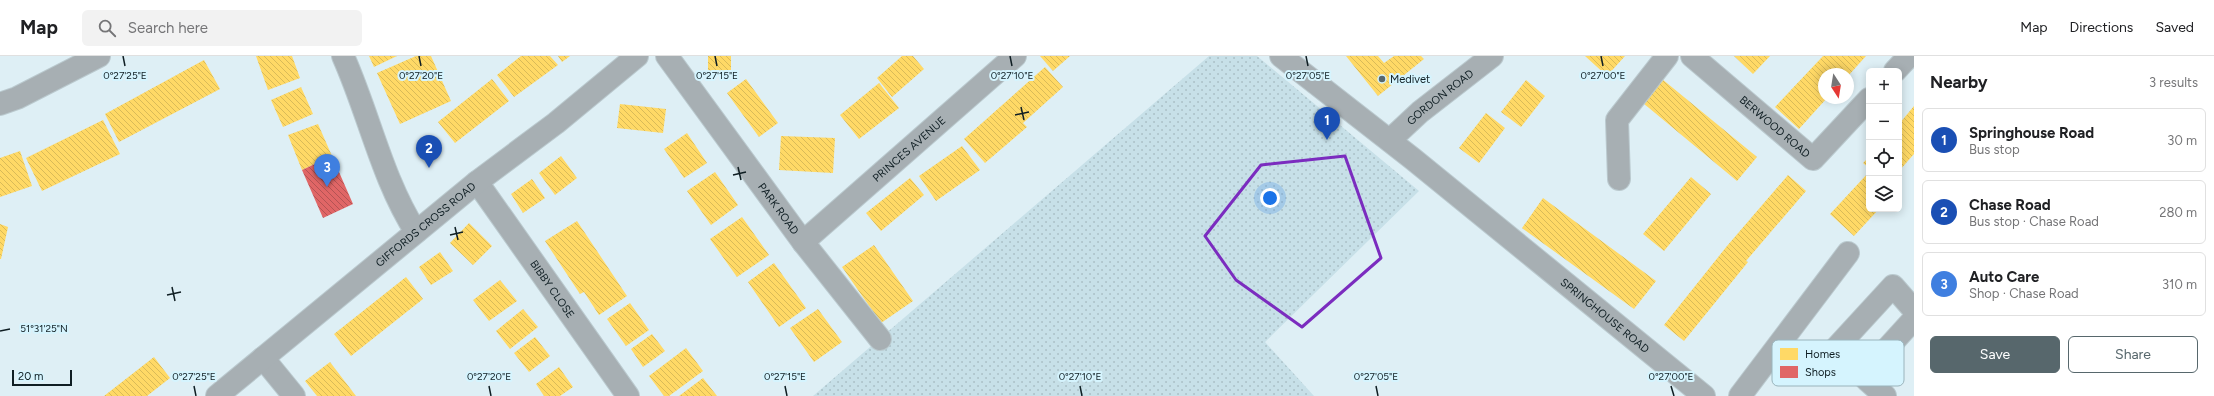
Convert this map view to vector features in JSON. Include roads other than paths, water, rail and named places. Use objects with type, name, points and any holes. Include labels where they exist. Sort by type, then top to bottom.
[{"type":"street","points":[[0,104],[17,98],[99,56]]},
{"type":"street","points":[[343,56],[358,90],[400,207],[416,232]]},
{"type":"street","name":"GIFFORDS CROSS ROAD","points":[[217,396],[477,182],[556,123],[637,56]]},
{"type":"street","name":"PARK ROAD","points":[[667,56],[803,242],[880,339]]},
{"type":"street","name":"PRINCES AVENUE","points":[[803,242],[1015,56]]},
{"type":"street","name":"SPRINGHOUSE ROAD","points":[[1281,56],[1390,140],[1704,396]]},
{"type":"street","name":"GORDON ROAD","points":[[1390,140],[1420,112],[1492,56]]},
{"type":"street","points":[[1619,178],[1617,120],[1667,56]]},
{"type":"street","name":"BERWOOD ROAD","points":[[1692,56],[1813,159],[1866,102]]},
{"type":"street","points":[[1898,68],[1910,56]]},
{"type":"street","name":"BIBBY CLOSE","points":[[477,182],[628,396]]},
{"type":"street","points":[[1783,340],[1848,254]]},
{"type":"street","points":[[1843,340],[1893,286],[1912,305],[1888,340]]},
{"type":"street","points":[[1740,396],[1772,354]]},
{"type":"street","points":[[263,358],[294,396]]},
{"type":"street","points":[[1874,386],[1885,396]]},
{"type":"place","name":"Medivet","points":[[1382,79]]},
{"type":"place","name":"Springhouse Road","points":[[1327,140]]},
{"type":"place","name":"Chase Road","points":[[429,168]]},
{"type":"place","name":"Auto Care","points":[[327,187]]}]
